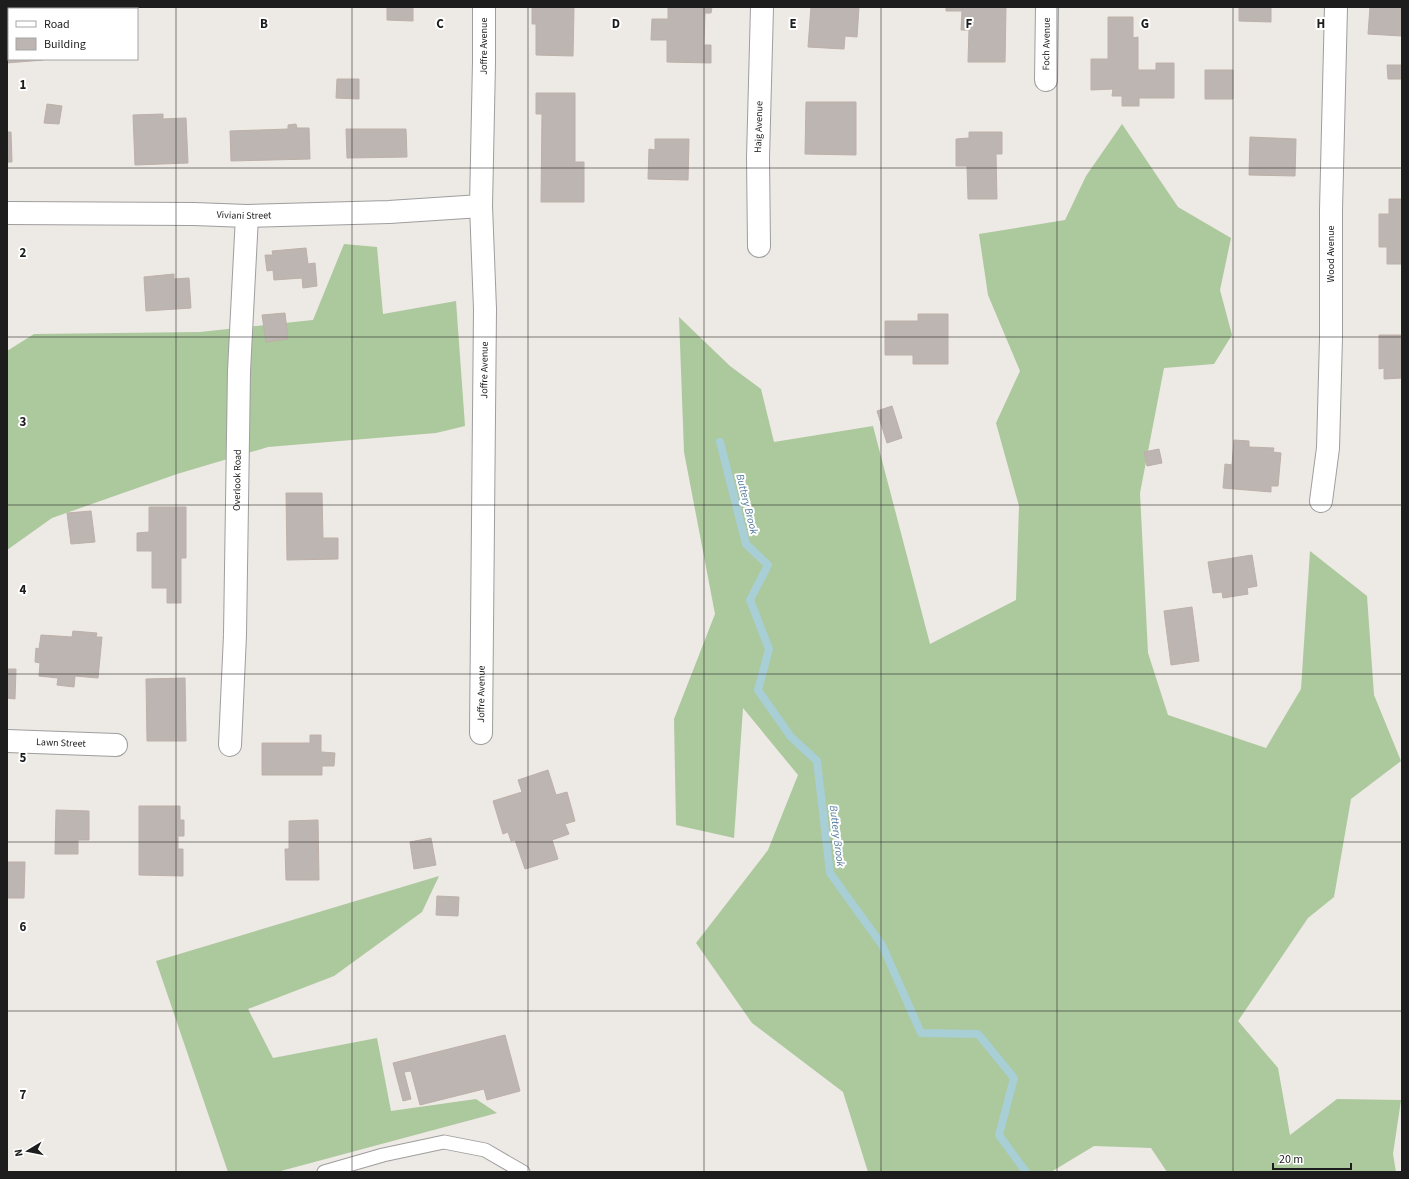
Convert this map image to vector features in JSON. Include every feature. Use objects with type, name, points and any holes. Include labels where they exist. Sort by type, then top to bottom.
[{"type":"street","name":"Joffre Avenue","points":[[480,733],[485,317],[481,206],[484,7]]},
{"type":"street","name":"Haig Avenue","points":[[759,246],[758,158],[762,7]]},
{"type":"street","name":"Foch Avenue","points":[[1046,80],[1047,7]]},
{"type":"street","name":"Wood Avenue","points":[[1321,501],[1328,448],[1331,338],[1331,210],[1336,7]]},
{"type":"street","name":"Viviani Street","points":[[7,213],[194,214],[247,216],[389,212],[481,206]]},
{"type":"street","name":"Overlook Road","points":[[230,745],[235,635],[239,371],[247,216]]},
{"type":"street","name":"Lawn Street","points":[[7,741],[116,745]]},
{"type":"lane","points":[[324,1172],[383,1155],[444,1142],[485,1150],[523,1172]]},
{"type":"green space","points":[[1122,124],[1178,207],[1231,238],[1220,290],[1232,335],[1214,364],[1164,368],[1140,493],[1148,653],[1168,715],[1266,748],[1301,689],[1310,551],[1367,596],[1374,695],[1401,761],[1351,799],[1334,897],[1308,918],[1238,1021],[1278,1068],[1290,1135],[1337,1099],[1401,1100],[1393,1154],[1396,1172],[1167,1172],[1151,1148],[1094,1146],[1051,1172],[868,1172],[843,1092],[752,1023],[696,943],[768,850],[798,775],[743,708],[734,838],[676,825],[674,719],[715,614],[684,452],[679,317],[730,366],[761,389],[774,442],[873,426],[930,644],[1016,600],[1019,506],[996,423],[1020,371],[988,295],[979,234],[1065,220],[1086,176]]},
{"type":"green space","points":[[344,244],[377,247],[383,314],[456,301],[465,426],[436,433],[268,447],[177,474],[52,518],[7,550],[7,351],[34,334],[200,332],[313,320]]},
{"type":"green space","points":[[439,876],[422,912],[334,976],[248,1009],[273,1058],[377,1038],[391,1111],[476,1099],[497,1113],[277,1172],[228,1172],[156,961]]},
{"type":"building","points":[[387,7],[413,7],[413,21],[387,20]]},
{"type":"building","points":[[532,7],[574,7],[573,56],[536,55],[536,24],[532,24]]},
{"type":"building","points":[[668,7],[712,7],[711,13],[705,13],[704,45],[711,45],[711,63],[667,62],[667,40],[651,40],[652,19],[668,19]]},
{"type":"building","points":[[811,7],[859,7],[857,37],[845,36],[844,49],[808,47]]},
{"type":"building","points":[[946,7],[1006,7],[1005,62],[968,62],[969,30],[961,30],[962,11],[946,11]]},
{"type":"building","points":[[1239,7],[1271,7],[1271,22],[1239,21]]},
{"type":"building","points":[[1370,7],[1402,7],[1402,36],[1368,34]]},
{"type":"building","points":[[8,17],[8,60],[43,60],[7,63]]},
{"type":"building","points":[[1108,17],[1133,17],[1133,38],[1138,37],[1138,70],[1156,70],[1156,63],[1174,63],[1174,98],[1139,98],[1139,106],[1122,106],[1122,96],[1112,96],[1113,89],[1091,90],[1091,59],[1108,59]]},
{"type":"building","points":[[1387,65],[1402,65],[1402,79],[1388,79]]},
{"type":"building","points":[[1205,70],[1233,70],[1233,99],[1205,99]]},
{"type":"building","points":[[337,79],[359,79],[359,99],[336,98]]},
{"type":"building","points":[[536,93],[575,93],[575,162],[584,162],[584,202],[541,202],[542,114],[536,114]]},
{"type":"building","points":[[806,102],[856,102],[856,155],[805,154]]},
{"type":"building","points":[[47,104],[62,106],[59,124],[44,123]]},
{"type":"building","points":[[163,114],[163,119],[186,118],[188,163],[135,165],[133,115]]},
{"type":"building","points":[[296,124],[297,128],[309,128],[310,159],[231,161],[230,131],[288,129],[288,125]]},
{"type":"building","points":[[346,129],[406,129],[407,157],[347,158]]},
{"type":"building","points":[[7,132],[11,132],[12,162],[7,162]]},
{"type":"building","points":[[969,132],[1002,132],[1002,154],[996,154],[997,199],[968,199],[967,166],[956,166],[956,139],[969,138]]},
{"type":"building","points":[[1250,137],[1296,139],[1295,176],[1249,175]]},
{"type":"building","points":[[655,139],[689,139],[688,180],[648,179],[649,149],[655,150]]},
{"type":"building","points":[[1389,199],[1402,199],[1402,264],[1387,264],[1387,247],[1379,247],[1379,214],[1389,214]]},
{"type":"building","points":[[306,248],[308,264],[315,263],[317,286],[303,288],[302,278],[274,280],[273,270],[267,271],[265,255],[273,255],[272,251]]},
{"type":"building","points":[[174,274],[174,279],[189,278],[191,308],[146,311],[144,277]]},
{"type":"building","points":[[285,313],[288,339],[266,342],[262,315]]},
{"type":"building","points":[[918,314],[948,314],[948,364],[913,364],[913,355],[885,355],[885,321],[918,321]]},
{"type":"building","points":[[1379,335],[1402,335],[1402,378],[1384,379],[1384,368],[1379,369]]},
{"type":"building","points":[[892,406],[902,438],[887,443],[877,411]]},
{"type":"building","points":[[1234,440],[1249,441],[1249,447],[1274,448],[1273,452],[1281,453],[1278,486],[1271,486],[1271,492],[1223,488],[1225,464],[1232,465]]},
{"type":"building","points":[[1159,449],[1162,463],[1147,466],[1144,452]]},
{"type":"building","points":[[286,493],[322,493],[323,538],[338,538],[338,559],[287,560]]},
{"type":"building","points":[[149,507],[186,507],[186,558],[181,558],[181,603],[167,603],[167,588],[152,588],[152,551],[137,551],[137,533],[149,532]]},
{"type":"building","points":[[91,511],[95,542],[71,544],[67,513]]},
{"type":"building","points":[[1252,555],[1257,586],[1247,588],[1248,594],[1223,598],[1222,592],[1213,593],[1208,562]]},
{"type":"building","points":[[1192,607],[1199,661],[1171,665],[1164,611]]},
{"type":"building","points":[[73,631],[97,633],[96,637],[102,637],[98,678],[75,676],[74,687],[57,685],[58,678],[39,676],[40,663],[35,662],[36,648],[39,649],[41,635],[72,637]]},
{"type":"building","points":[[7,669],[16,669],[15,699],[7,698]]},
{"type":"building","points":[[185,678],[186,741],[147,741],[146,679]]},
{"type":"building","points":[[310,735],[321,735],[321,752],[335,753],[334,766],[322,766],[322,775],[262,775],[262,743],[310,743]]},
{"type":"building","points":[[548,770],[556,795],[567,792],[575,821],[565,824],[569,834],[552,840],[558,859],[525,869],[515,840],[511,841],[508,832],[503,834],[493,801],[522,792],[518,780]]},
{"type":"building","points":[[139,806],[180,806],[180,820],[184,820],[184,836],[178,836],[178,849],[183,849],[183,876],[139,875]]},
{"type":"building","points":[[56,810],[89,811],[89,840],[78,840],[78,854],[55,854]]},
{"type":"building","points":[[318,820],[319,880],[286,880],[285,849],[289,849],[289,821]]},
{"type":"building","points":[[431,838],[436,865],[414,869],[410,842]]},
{"type":"building","points":[[7,862],[25,862],[24,898],[7,898]]},
{"type":"building","points":[[437,896],[459,897],[458,916],[436,915]]},
{"type":"building","points":[[505,1035],[520,1091],[487,1100],[484,1089],[420,1105],[411,1071],[404,1072],[411,1099],[403,1101],[393,1063]]},
{"type":"waterway","name":"Buttery Brook","points":[[720,442],[746,544],[768,565],[750,600],[769,649],[758,690],[791,737],[817,761],[830,873],[882,945],[921,1033],[978,1034],[1014,1078],[999,1135],[1026,1172]]}]
